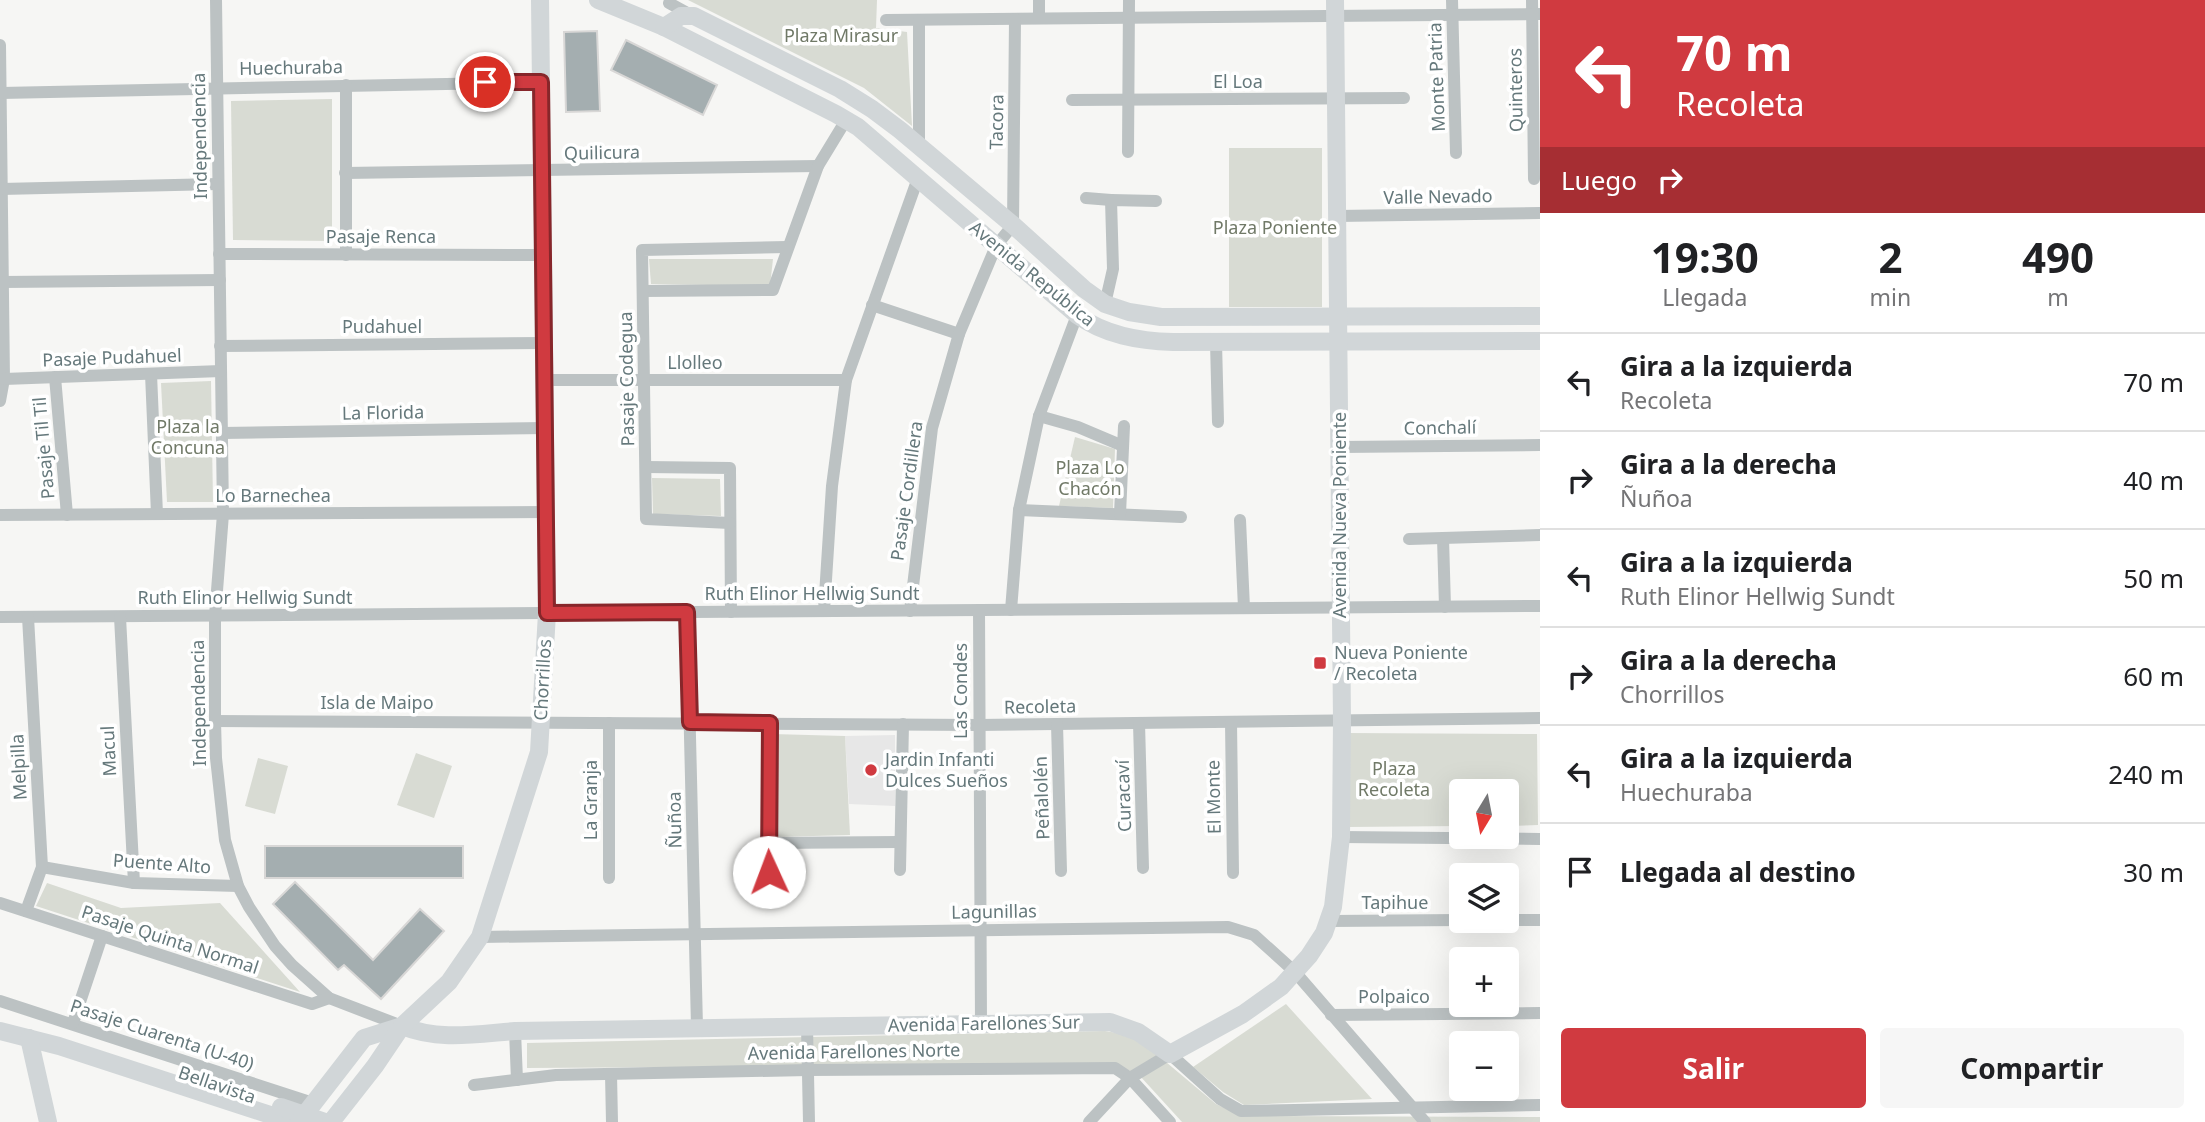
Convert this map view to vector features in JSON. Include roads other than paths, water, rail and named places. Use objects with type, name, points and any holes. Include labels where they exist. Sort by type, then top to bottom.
[{"type":"street","name":"Independencia","points":[[216,0],[223,514],[215,616],[215,721],[225,841],[238,886],[275,946],[329,998],[402,1026]]},
{"type":"street","name":"Chorrillos","points":[[331,1122],[402,1026],[449,982],[480,937],[539,752],[547,613],[540,0]]},
{"type":"street","name":"Avenida República","points":[[598,0],[664,27],[846,120],[873,139],[1077,315],[1103,330],[1135,339],[1216,342],[1540,341]]},
{"type":"street","points":[[1039,0],[1039,18]]},
{"type":"street","points":[[1128,152],[1129,0]]},
{"type":"street","name":"Monte Patria","points":[[1452,0],[1456,153]]},
{"type":"street","name":"Quinteros","points":[[1532,0],[1536,14],[1534,179]]},
{"type":"street","name":"Avenida República","points":[[669,4],[849,94],[873,109],[1013,225],[1083,289],[1105,304],[1129,312],[1161,317],[1540,316]]},
{"type":"street","points":[[886,20],[1129,18],[1336,8],[1452,15],[1536,14]]},
{"type":"street","name":"Avenida Nueva Poniente","points":[[1089,1122],[1130,1078],[1261,1002],[1309,956],[1329,921],[1336,888],[1341,837],[1342,720],[1336,8]]},
{"type":"street","points":[[664,27],[681,16],[698,18]]},
{"type":"street","points":[[919,19],[919,146]]},
{"type":"street","name":"Tacora","points":[[1013,225],[1015,19]]},
{"type":"street","points":[[0,45],[4,379],[0,401]]},
{"type":"street","points":[[754,72],[771,54]]},
{"type":"street","name":"Huechuraba","points":[[1,93],[541,82]]},
{"type":"street","points":[[346,85],[346,255]]},
{"type":"street","name":"El Loa","points":[[1072,100],[1404,98]]},
{"type":"street","name":"Pasaje Codegua","points":[[643,291],[773,290],[818,166],[846,120]]},
{"type":"street","name":"Quilicura","points":[[345,173],[818,166]]},
{"type":"street","points":[[824,611],[832,486],[846,380],[918,178]]},
{"type":"street","points":[[1,189],[218,184]]},
{"type":"street","points":[[1086,198],[1156,201]]},
{"type":"street","points":[[1105,304],[1113,269],[1111,200]]},
{"type":"street","name":"Valle Nevado","points":[[1337,216],[1540,213]]},
{"type":"street","name":"Pasaje Cordillera","points":[[910,611],[932,428],[959,334],[996,246],[1013,225]]},
{"type":"street","name":"Pasaje Codegua","points":[[730,523],[646,519],[642,250],[787,247]]},
{"type":"street","name":"Pasaje Renca","points":[[219,254],[543,255]]},
{"type":"street","points":[[3,282],[220,280]]},
{"type":"street","points":[[872,304],[959,334]]},
{"type":"street","points":[[1011,610],[1019,510],[1039,416],[1077,315]]},
{"type":"street","points":[[1216,342],[1218,422]]},
{"type":"street","name":"Pudahuel","points":[[220,346],[544,343]]},
{"type":"street","name":"Pasaje Pudahuel","points":[[4,379],[221,371]]},
{"type":"street","points":[[151,374],[158,514]]},
{"type":"street","name":"Pasaje Til Til","points":[[55,377],[67,515]]},
{"type":"street","name":"Llolleo","points":[[544,380],[846,380]]},
{"type":"street","points":[[1039,416],[1078,427],[1123,446]]},
{"type":"street","points":[[1120,514],[1124,426]]},
{"type":"street","name":"La Florida","points":[[222,433],[545,428]]},
{"type":"street","name":"Conchalí","points":[[1340,447],[1540,445]]},
{"type":"street","name":"Pasaje Codegua","points":[[646,467],[730,468],[731,612]]},
{"type":"street","points":[[1019,510],[1181,517]]},
{"type":"street","name":"Lo Barnechea","points":[[0,515],[546,512]]},
{"type":"street","points":[[1240,520],[1244,608]]},
{"type":"street","points":[[1409,539],[1540,535]]},
{"type":"street","points":[[1443,538],[1445,607]]},
{"type":"street","name":"Ruth Elinor Hellwig Sundt","points":[[0,617],[1540,606]]},
{"type":"street","name":"Las Condes","points":[[979,610],[981,1023]]},
{"type":"street","name":"Ñuñoa","points":[[687,612],[697,1027]]},
{"type":"street","name":"Melpilla","points":[[26,911],[43,867],[27,617]]},
{"type":"street","name":"Macul","points":[[120,617],[134,883]]},
{"type":"street","name":"Recoleta","points":[[540,721],[978,725],[1540,718]]},
{"type":"street","name":"Isla de Maipo","points":[[215,721],[540,721]]},
{"type":"street","name":"El Monte","points":[[1231,722],[1233,873]]},
{"type":"street","name":"La Granja","points":[[609,723],[609,878]]},
{"type":"street","points":[[769,872],[770,723]]},
{"type":"street","name":"Curacaví","points":[[1139,723],[1143,869]]},
{"type":"street","points":[[900,870],[903,724]]},
{"type":"street","name":"Peñalolén","points":[[1057,724],[1061,871]]},
{"type":"street","points":[[1341,837],[1540,839]]},
{"type":"street","points":[[768,843],[899,842]]},
{"type":"street","name":"Puente Alto","points":[[43,867],[134,883],[238,886]]},
{"type":"street","name":"Pasaje Quinta Normal","points":[[0,903],[312,1004],[329,998]]},
{"type":"street","name":"Tapihue","points":[[1329,921],[1449,920]]},
{"type":"street","points":[[1519,920],[1540,920]]},
{"type":"street","name":"Lagunillas","points":[[480,937],[1228,927],[1254,935],[1295,972],[1425,1122]]},
{"type":"street","points":[[73,1023],[102,936]]},
{"type":"street","name":"Pasaje Cuarenta (U-40)","points":[[0,1001],[73,1023],[302,1116]]},
{"type":"street","name":"Polpaico","points":[[1331,1015],[1540,1013]]},
{"type":"street","name":"Avenida Farellones Sur","points":[[402,1026],[419,1034],[438,1036],[515,1031],[697,1027],[1110,1022],[1138,1032],[1170,1054],[1220,1100],[1241,1111],[1540,1105]]},
{"type":"street","name":"Chorrillos","points":[[302,1116],[364,1038],[402,1026]]},
{"type":"street","points":[[807,1026],[810,1122]]},
{"type":"street","name":"Bellavista","points":[[0,1031],[325,1122]]},
{"type":"street","points":[[515,1031],[517,1080]]},
{"type":"street","points":[[29,1038],[48,1122]]},
{"type":"street","name":"Avenida Farellones Norte","points":[[474,1085],[556,1075],[808,1070],[1115,1068],[1130,1078]]},
{"type":"street","points":[[611,1074],[612,1122]]},
{"type":"street","points":[[1130,1078],[1170,1122]]},
{"type":"place","name":"Nueva Poniente / Recoleta","points":[[1320,663]]},
{"type":"place","name":"Jardin Infanti Dulces Sueños","points":[[871,770]]},
{"type":"park label","name":"Plaza Mirasur","points":[[841,36]]},
{"type":"park label","name":"Plaza Poniente","points":[[1275,228]]},
{"type":"park label","name":"Plaza la Concuna","points":[[188,437]]},
{"type":"park label","name":"Plaza Lo Chacón","points":[[1090,478]]},
{"type":"park label","name":"Plaza Recoleta","points":[[1394,779]]}]
